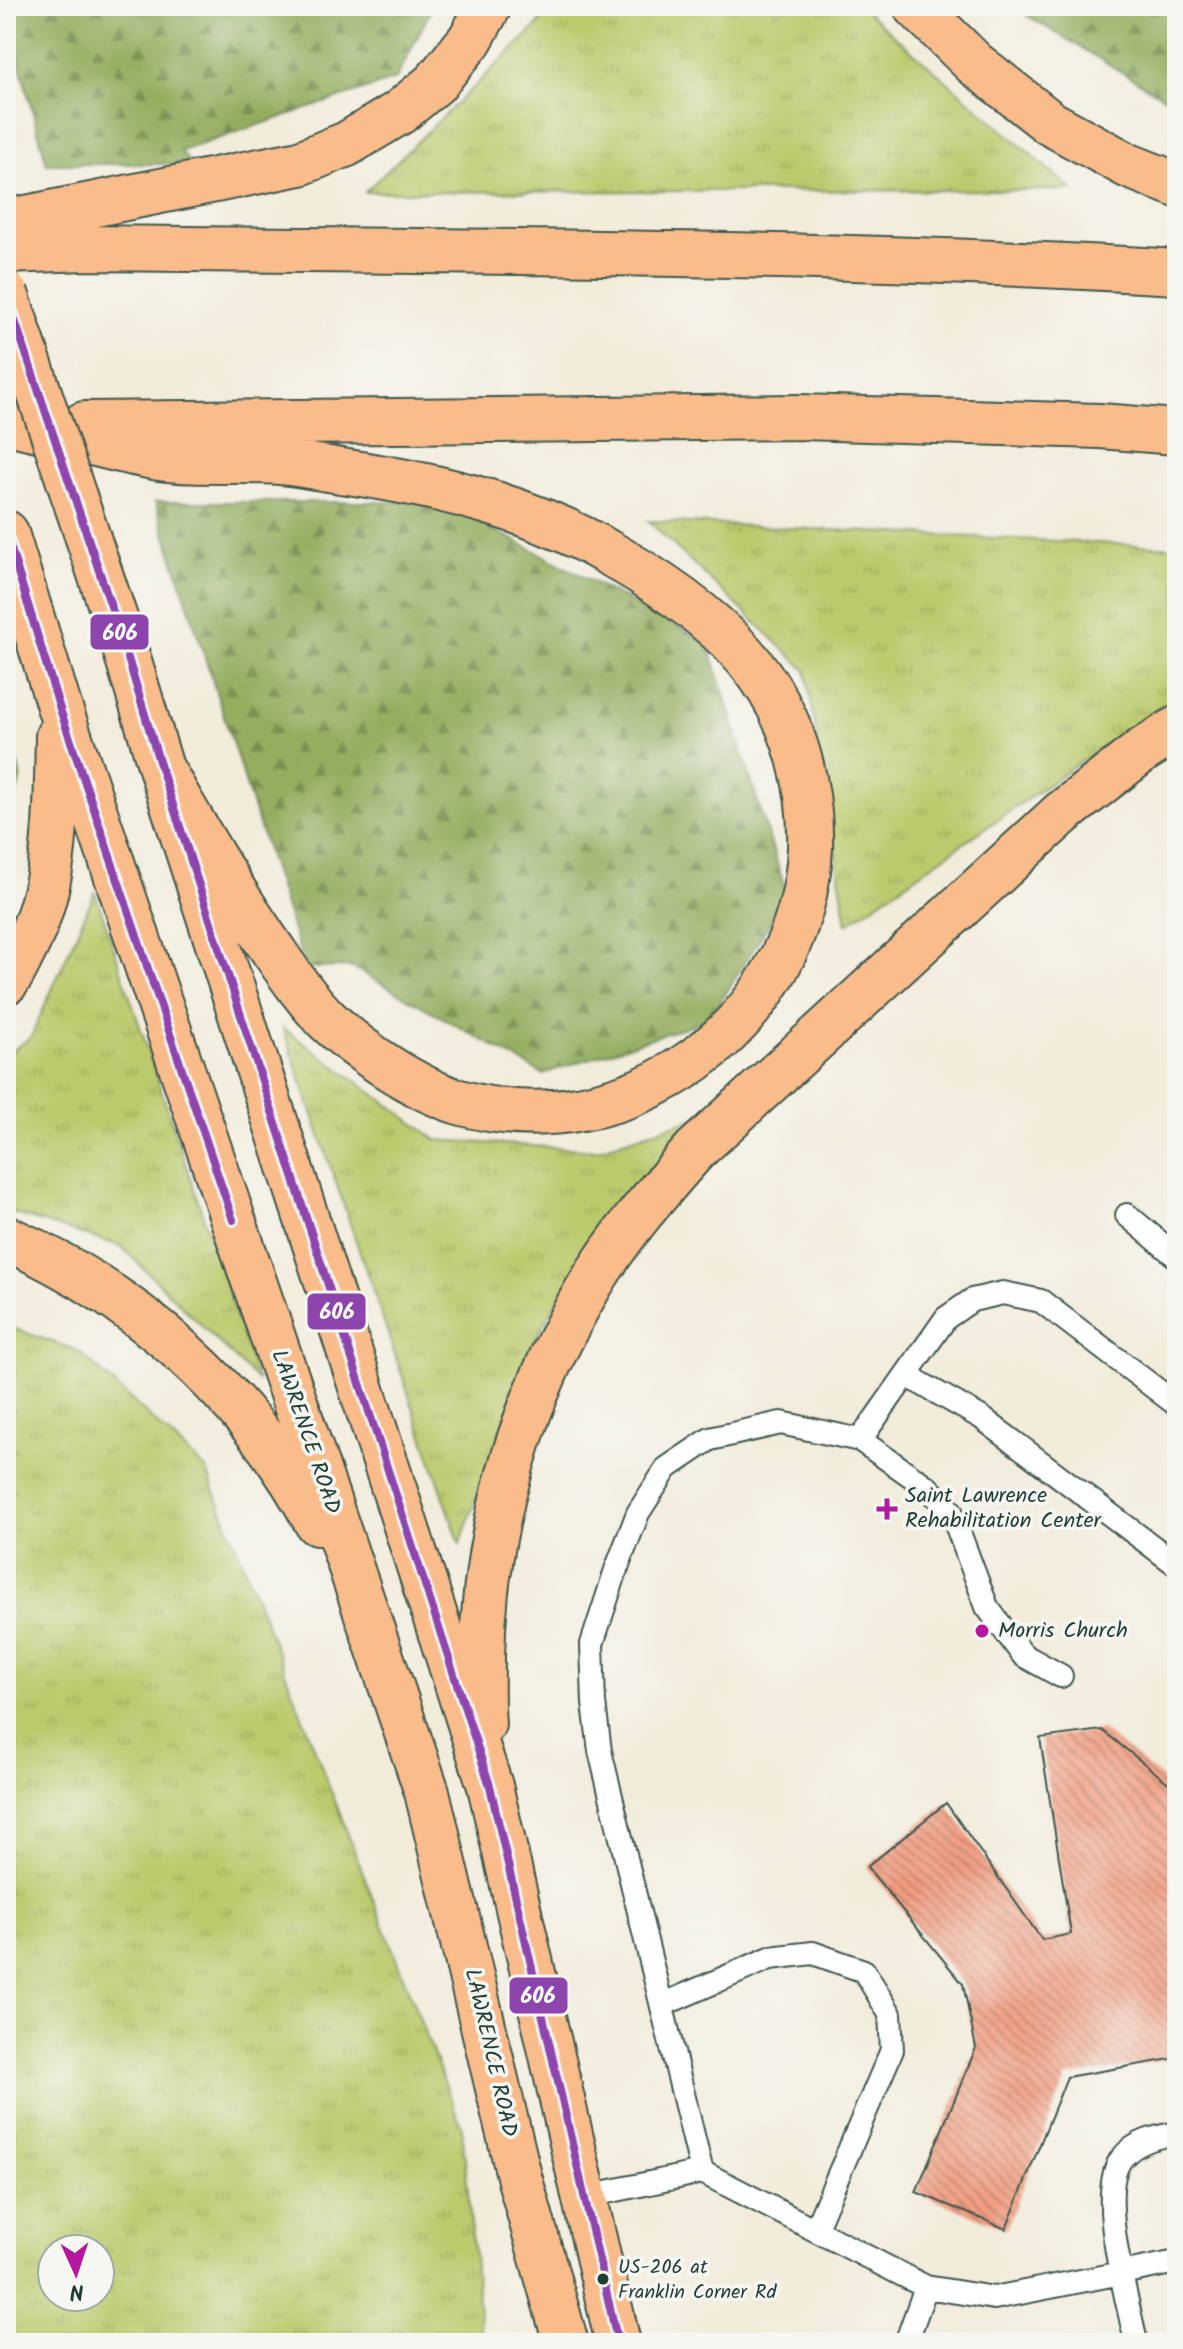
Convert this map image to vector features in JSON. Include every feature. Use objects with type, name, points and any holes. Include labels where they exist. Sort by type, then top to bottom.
[{"type":"highway","points":[[6,222],[300,163],[347,144],[400,112],[435,83],[470,40],[489,6]]},
{"type":"highway","points":[[916,6],[974,63],[1050,123],[1129,166],[1177,185]]},
{"type":"highway","points":[[6,251],[87,248],[715,254],[1177,272]]},
{"type":"highway","points":[[6,294],[124,645],[490,1786],[618,2343]]},
{"type":"highway","points":[[13,425],[800,417],[1100,426],[1177,432]]},
{"type":"highway","points":[[13,425],[157,458],[281,462],[406,480],[482,498],[556,526],[616,556],[677,597],[733,643],[760,675],[784,717],[802,766],[811,819],[809,872],[797,923],[777,968],[745,1016],[707,1052],[662,1081],[613,1101],[556,1112],[508,1111],[460,1103],[430,1091],[370,1055],[328,1020],[294,981],[260,932],[214,861],[161,768]]},
{"type":"highway","name":"LAWRENCE ROAD","points":[[6,533],[59,706],[427,1792],[520,2180],[566,2343]]},
{"type":"highway","points":[[6,982],[34,931],[49,881],[56,829],[59,706]]},
{"type":"highway","points":[[490,1786],[481,1706],[483,1615],[496,1525],[525,1423],[548,1364],[590,1284],[643,1209],[695,1150],[1062,813],[1143,750],[1177,729]]},
{"type":"highway","points":[[6,1238],[79,1275],[144,1319],[204,1371],[256,1430],[302,1495],[338,1564],[427,1792]]},
{"type":"highway","points":[[539,2343],[544,2265]]},
{"type":"lane","points":[[1127,1215],[1177,1257]]},
{"type":"lane","points":[[860,1440],[946,1318],[972,1300],[1003,1293],[1041,1301],[1174,1396]]},
{"type":"lane","points":[[906,1375],[982,1418],[1177,1565]]},
{"type":"lane","points":[[702,2172],[600,1751],[594,1703],[592,1644],[638,1513],[667,1468],[710,1439],[781,1423],[860,1440],[927,1487],[951,1511],[987,1607],[1023,1655],[1061,1676]]},
{"type":"lane","points":[[662,2005],[770,1958],[813,1953],[864,1971],[890,2014],[892,2050],[815,2230]]},
{"type":"lane","points":[[1134,2332],[1114,2226],[1113,2181],[1120,2160],[1143,2140],[1177,2133]]},
{"type":"lane","points":[[583,2197],[702,2172],[926,2287],[994,2298],[1177,2262]]},
{"type":"lane","points":[[906,2343],[926,2287]]},
{"type":"green space","points":[[6,6],[433,6],[396,79],[181,151],[190,164],[47,164]]},
{"type":"green space","points":[[541,6],[860,6],[1072,190],[365,192],[539,24]]},
{"type":"green space","points":[[1011,6],[1177,6],[1177,105]]},
{"type":"green space","points":[[155,502],[455,502],[463,513],[708,643],[787,895],[710,1019],[543,1074],[352,967],[305,968]]},
{"type":"green space","points":[[648,521],[1177,547],[1177,695],[847,924],[806,670]]},
{"type":"green space","points":[[6,729],[21,775],[6,836]]},
{"type":"green space","points":[[95,892],[258,1381],[121,1246],[6,1211],[6,1055],[31,1037]]},
{"type":"green space","points":[[283,1028],[437,1140],[596,1150],[700,1116],[601,1226],[532,1345],[460,1544]]},
{"type":"green space","points":[[6,1326],[78,1351],[206,1469],[462,2128],[482,2343],[6,2343]]},
{"type":"building","points":[[1102,1730],[1177,1790],[1177,2058],[1067,2077],[1006,2229],[916,2192],[976,2048],[963,1984],[867,1867],[946,1803],[1042,1940],[1071,1934],[1040,1738]]},
{"type":"transit line","name":"606","points":[[6,294],[124,645],[490,1786],[618,2343]]},
{"type":"transit line","name":"606","points":[[6,533],[59,706],[233,1220]]},
{"type":"place","name":"Saint Lawrence Rehabilitation Center","points":[[887,1509]]},
{"type":"place","name":"Morris Church","points":[[982,1631]]},
{"type":"place","name":"US-206 at Franklin Corner Rd","points":[[603,2279]]}]
